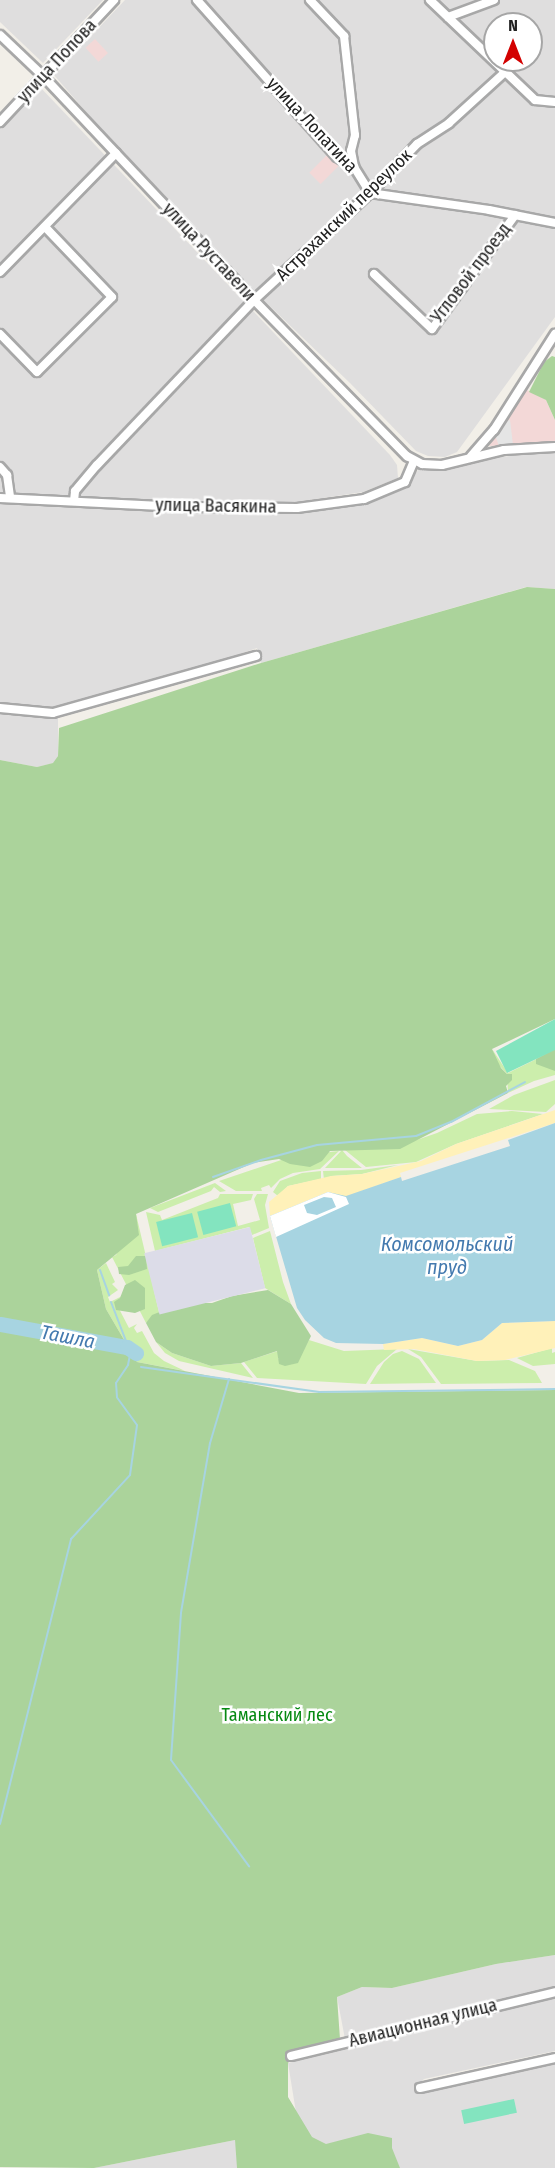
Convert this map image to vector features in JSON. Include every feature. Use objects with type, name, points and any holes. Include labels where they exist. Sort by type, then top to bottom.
[{"type":"street","name":"улица Попова","points":[[0,122],[114,0]]},
{"type":"street","name":"улица Лопатина","points":[[197,0],[337,157],[354,167],[370,193]]},
{"type":"street","points":[[310,0],[344,36],[356,135],[351,151],[354,167]]},
{"type":"street","points":[[430,0],[483,50]]},
{"type":"street","points":[[448,17],[494,0]]},
{"type":"street","name":"улица Руставели","points":[[0,35],[43,76],[397,448],[418,462]]},
{"type":"street","points":[[506,72],[535,100],[555,102]]},
{"type":"street","name":"Астраханский переулок","points":[[74,501],[75,491],[97,465],[254,300],[370,193],[417,144],[449,123],[506,72]]},
{"type":"street","points":[[0,272],[116,153]]},
{"type":"street","points":[[370,193],[555,223]]},
{"type":"street","name":"Угловой проезд","points":[[374,274],[432,329],[515,215]]},
{"type":"street","points":[[0,334],[37,372],[112,297],[45,227]]},
{"type":"street","points":[[466,459],[476,453],[489,437],[555,334]]},
{"type":"street","points":[[418,462],[442,465],[504,450],[555,447]]},
{"type":"street","name":"улица Васякина","points":[[0,498],[187,507],[297,508],[364,499],[405,482],[418,462]]},
{"type":"street","points":[[0,467],[7,475],[10,497]]},
{"type":"street","points":[[0,708],[53,713],[256,656]]},
{"type":"street","name":"Авиационная улица","points":[[291,2056],[555,1992]]},
{"type":"street","points":[[420,2088],[555,2058]]},
{"type":"shaded area","points":[[0,0],[103,0],[43,63],[0,22]]},
{"type":"shaded area","points":[[125,0],[555,0],[555,317],[457,452],[445,457],[428,456],[416,451],[350,383],[253,290],[121,152],[54,75]]},
{"type":"shaded area","points":[[95,39],[108,53],[98,62],[85,48]]},
{"type":"shaded area","points":[[40,87],[390,455],[397,465],[398,478],[363,492],[297,502],[187,503],[0,493],[0,128]]},
{"type":"shaded area","points":[[327,155],[338,166],[321,184],[309,173]]},
{"type":"shaded area","points":[[525,389],[546,400],[555,420],[555,442],[489,446]]},
{"type":"shaded area","points":[[510,420],[513,445],[499,446],[495,435],[505,421]]},
{"type":"shaded area","points":[[555,451],[555,589],[526,587],[261,663],[257,648],[184,674],[54,709],[0,704],[0,501],[315,509],[358,504],[402,489],[420,468],[444,470],[483,459]]},
{"type":"shaded area","points":[[0,712],[58,714],[58,756],[54,763],[37,767],[0,760]]},
{"type":"shaded area","points":[[250,1227],[265,1288],[159,1314],[144,1253]]},
{"type":"shaded area","points":[[555,1955],[555,1989],[345,2039],[337,1997],[362,1987],[392,1988],[496,1964]]},
{"type":"shaded area","points":[[555,1997],[555,2051],[424,2079],[415,2087],[416,2091],[421,2091],[555,2061],[555,2168],[305,2168],[288,2063]]},
{"type":"shaded area","points":[[235,2140],[241,2168],[94,2168]]},
{"type":"green space","points":[[552,356],[555,357],[555,420],[546,400],[529,392],[544,362]]},
{"type":"green space","name":"Таманский лес","points":[[527,587],[555,589],[555,1019],[492,1049],[501,1068],[507,1074],[512,1074],[512,1080],[506,1086],[508,1093],[400,1149],[330,1151],[322,1161],[310,1167],[290,1164],[279,1159],[253,1163],[136,1214],[139,1235],[97,1270],[106,1309],[137,1362],[299,1393],[555,1390],[555,1955],[496,1964],[392,1988],[362,1987],[337,1997],[340,2039],[301,2048],[288,2063],[288,2097],[312,2137],[326,2144],[368,2133],[392,2138],[392,2148],[400,2168],[237,2168],[235,2140],[94,2168],[0,2167],[0,760],[37,767],[53,763],[58,756],[59,728],[261,663]]},
{"type":"green space","points":[[555,1019],[555,1050],[507,1073],[496,1051]]},
{"type":"green space","points":[[492,1049],[508,1073],[555,1050],[555,1075],[534,1081],[508,1093],[507,1074],[497,1063]]},
{"type":"green space","points":[[555,1049],[555,1071],[536,1064],[536,1059]]},
{"type":"green space","points":[[555,1080],[555,1104],[546,1112],[489,1109],[514,1095]]},
{"type":"green space","points":[[512,1111],[543,1114],[456,1144],[416,1162],[366,1167],[345,1150],[408,1143],[437,1133],[477,1114]]},
{"type":"green space","points":[[342,1150],[347,1156],[362,1168],[325,1168]]},
{"type":"green space","points":[[339,1151],[320,1169],[293,1173],[280,1179],[271,1188],[269,1185],[261,1188],[262,1191],[236,1191],[219,1181],[293,1156]]},
{"type":"green space","points":[[398,1165],[362,1174],[331,1176],[324,1180],[323,1171],[361,1170]]},
{"type":"green space","points":[[321,1171],[321,1179],[288,1186],[278,1196],[273,1192],[280,1181],[302,1173]]},
{"type":"green space","points":[[215,1183],[226,1191],[220,1192],[214,1187],[211,1191],[158,1212],[150,1208]]},
{"type":"green space","points":[[220,1194],[253,1194],[251,1200],[233,1204],[238,1226],[260,1220],[254,1199],[257,1194],[268,1194],[265,1205],[269,1228],[252,1235],[249,1227],[155,1251],[146,1212],[160,1215],[162,1220],[218,1198]]},
{"type":"green space","points":[[230,1203],[236,1226],[203,1235],[197,1212]]},
{"type":"green space","points":[[192,1213],[198,1237],[162,1246],[156,1222]]},
{"type":"green space","points":[[136,1214],[159,1312],[146,1323],[112,1257],[116,1255]]},
{"type":"green space","points":[[270,1231],[291,1304],[265,1288],[253,1238]]},
{"type":"green space","points":[[136,1256],[146,1256],[147,1269],[129,1275],[119,1274],[118,1267],[128,1266]]},
{"type":"green space","points":[[106,1263],[115,1282],[112,1284],[118,1290],[108,1297],[110,1302],[122,1296],[116,1303],[129,1328],[137,1324],[134,1328],[137,1333],[142,1331],[154,1353],[164,1361],[185,1371],[137,1362],[106,1309],[97,1270]]},
{"type":"green space","points":[[135,1280],[145,1288],[145,1309],[135,1313],[116,1310],[114,1302],[120,1298],[125,1285]]},
{"type":"green space","points":[[268,1290],[291,1304],[311,1336],[298,1363],[285,1366],[279,1364],[277,1351],[241,1363],[211,1366],[172,1353],[156,1342],[146,1323],[152,1315],[162,1311],[199,1303],[212,1303],[232,1296]]},
{"type":"green space","points":[[309,1340],[344,1351],[397,1349],[377,1366],[366,1384],[257,1378],[244,1362],[278,1351],[278,1359],[297,1363]]},
{"type":"green space","points":[[156,1342],[172,1353],[211,1366],[241,1363],[253,1378],[179,1361],[165,1353]]},
{"type":"green space","points":[[552,1348],[552,1353],[555,1352],[555,1364],[533,1366],[517,1358]]},
{"type":"green space","points":[[408,1349],[477,1361],[509,1360],[535,1371],[542,1383],[441,1384],[421,1357]]},
{"type":"green space","points":[[402,1351],[419,1359],[436,1383],[370,1384],[384,1362],[393,1354]]},
{"type":"green space","points":[[514,2099],[517,2113],[464,2124],[461,2110]]},
{"type":"sand","points":[[555,1110],[555,1123],[400,1173],[401,1177],[346,1197],[328,1192],[270,1216],[269,1202],[288,1186],[331,1176],[362,1174],[421,1161],[456,1144]]},
{"type":"sand","points":[[555,1321],[555,1348],[505,1360],[477,1361],[414,1349],[384,1350],[383,1344],[422,1338],[458,1346],[482,1340],[502,1323]]},
{"type":"water","name":"Комсомольский пруд","points":[[555,1123],[555,1321],[502,1323],[482,1340],[458,1346],[422,1338],[383,1344],[336,1343],[324,1338],[305,1320],[297,1308],[270,1216],[328,1192],[346,1196],[401,1177],[402,1181],[510,1146],[508,1140]]},
{"type":"pier","points":[[328,1192],[346,1197],[349,1204],[276,1237],[270,1216]],"holes":[[[324,1197],[332,1198],[336,1207],[317,1215],[307,1213],[304,1205]]]},
{"type":"waterway","points":[[213,1177],[261,1160],[317,1145],[416,1136],[451,1122],[525,1082]]},
{"type":"waterway","points":[[100,1270],[109,1295]]},
{"type":"waterway","points":[[111,1302],[129,1349]]},
{"type":"waterway","name":"Ташла","points":[[0,1324],[127,1347],[136,1353]]},
{"type":"waterway","points":[[0,1824],[71,1539],[130,1475],[137,1425],[117,1397],[116,1383],[128,1365],[131,1350]]},
{"type":"waterway","points":[[141,1367],[319,1392],[555,1389]]},
{"type":"waterway","points":[[229,1379],[210,1443],[181,1613],[171,1760],[249,1866]]}]
